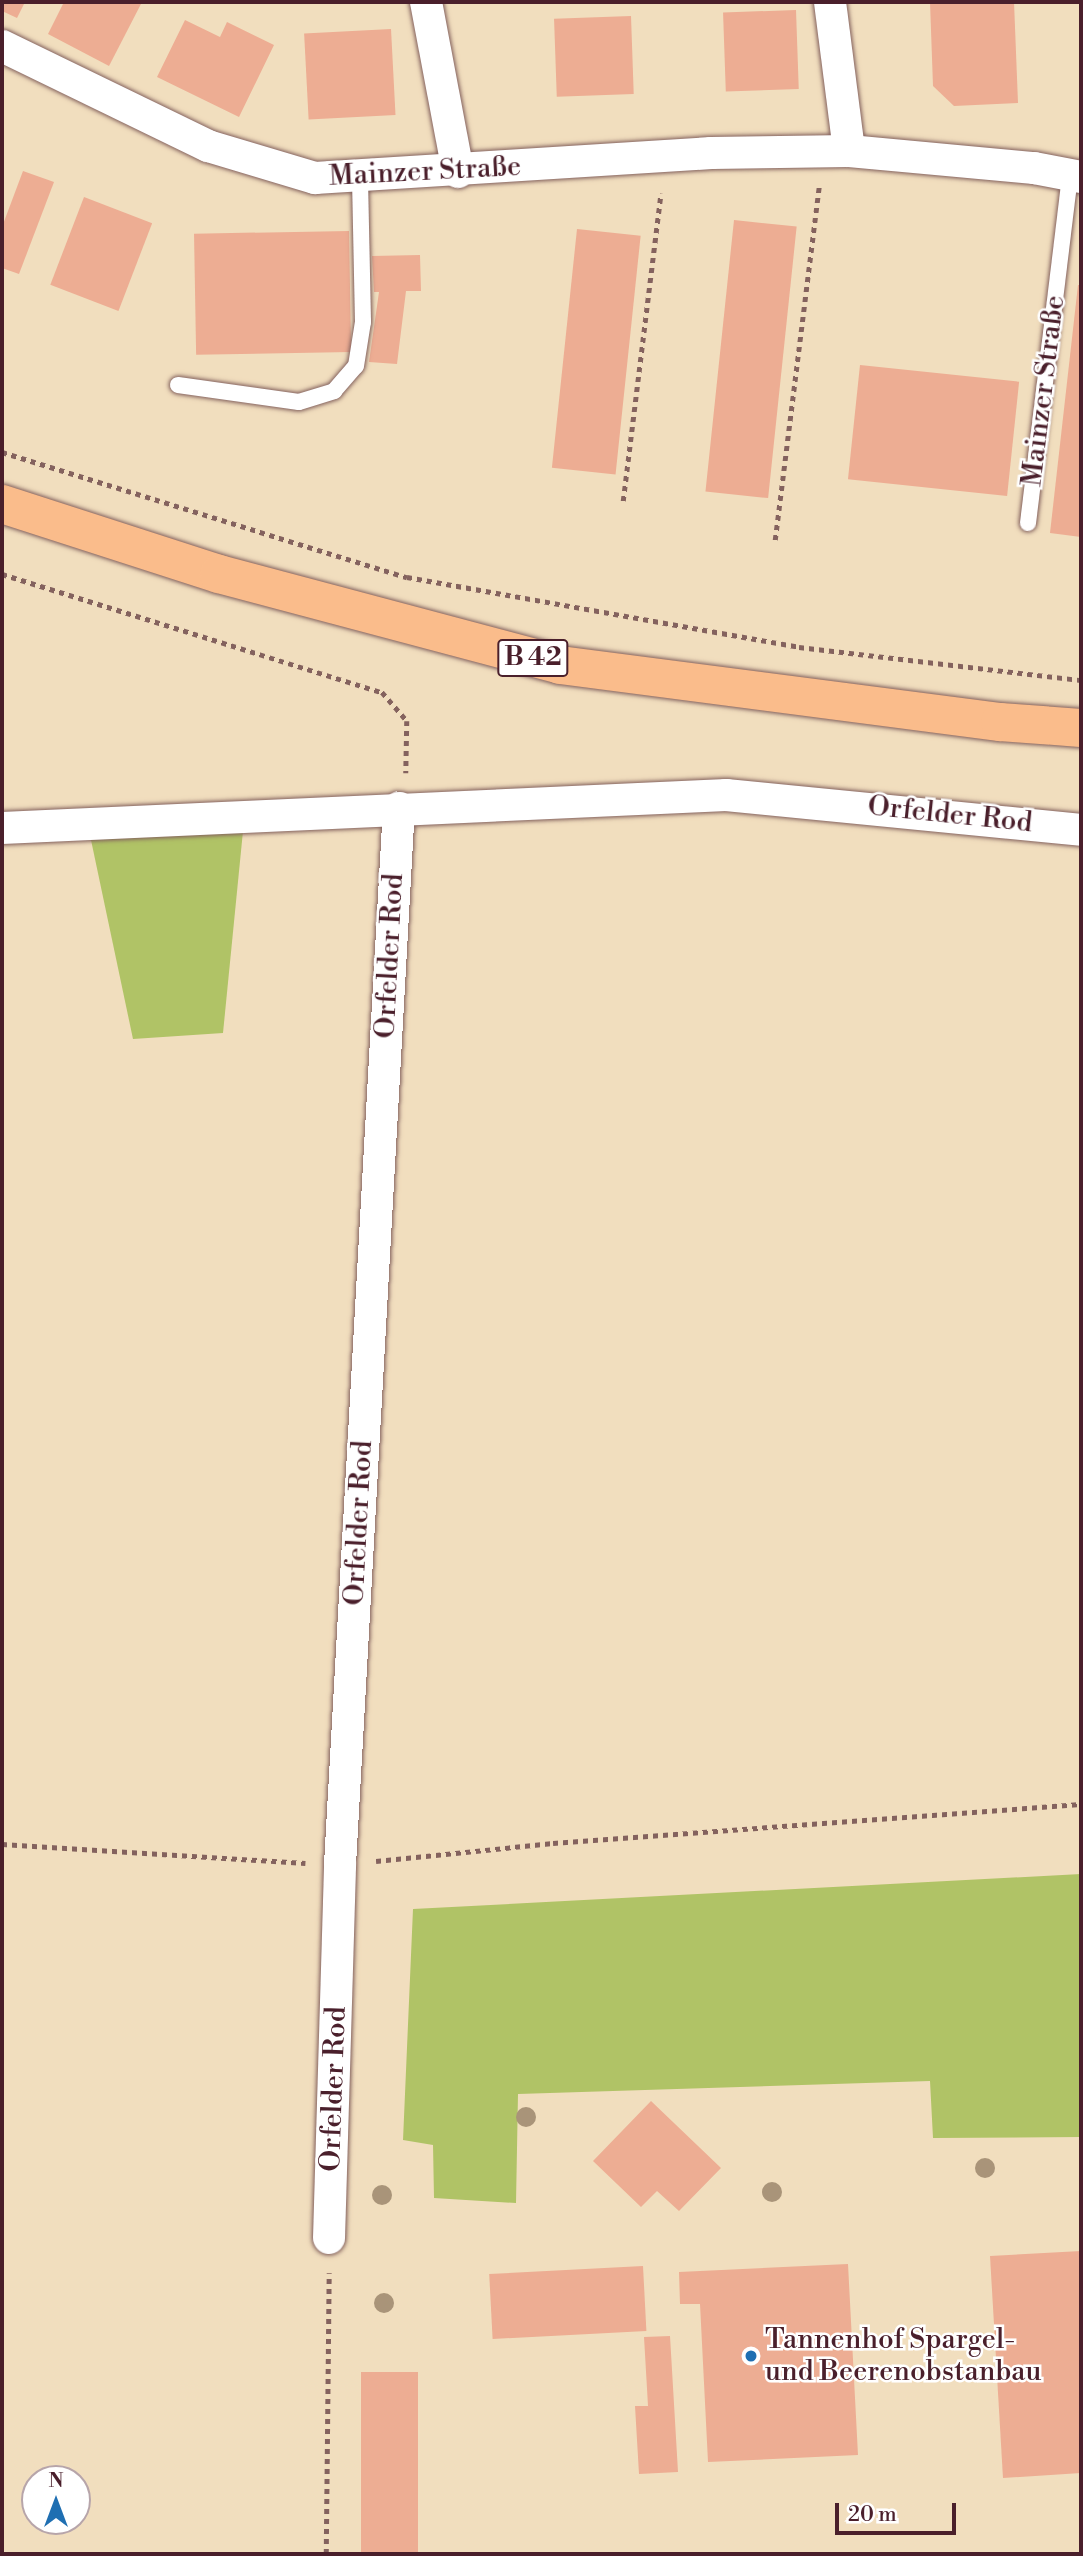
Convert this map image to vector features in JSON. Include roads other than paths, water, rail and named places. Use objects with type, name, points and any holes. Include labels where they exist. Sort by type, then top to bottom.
[{"type":"main road","name":"B 42","points":[[2,504],[219,574],[560,665],[1000,722],[1081,728]]},
{"type":"street","points":[[426,2],[458,172]]},
{"type":"street","points":[[830,2],[836,151]]},
{"type":"street","name":"Mainzer Straße","points":[[2,46],[208,146],[315,178],[458,172],[665,156],[836,151],[1076,176]]},
{"type":"street","name":"Orfelder Rod","points":[[2,828],[726,795],[816,800],[1081,830]]},
{"type":"street","name":"Orfelder Rod","points":[[329,2238],[340,1865],[399,808]]},
{"type":"lane","points":[[178,385],[299,402],[334,391],[356,366],[363,322],[360,176]]},
{"type":"lane","name":"Mainzer Straße","points":[[1028,523],[1076,176]]},
{"type":"place","name":"Tannenhof Spargel- und Beerenobstanbau","points":[[751,2356]]}]
